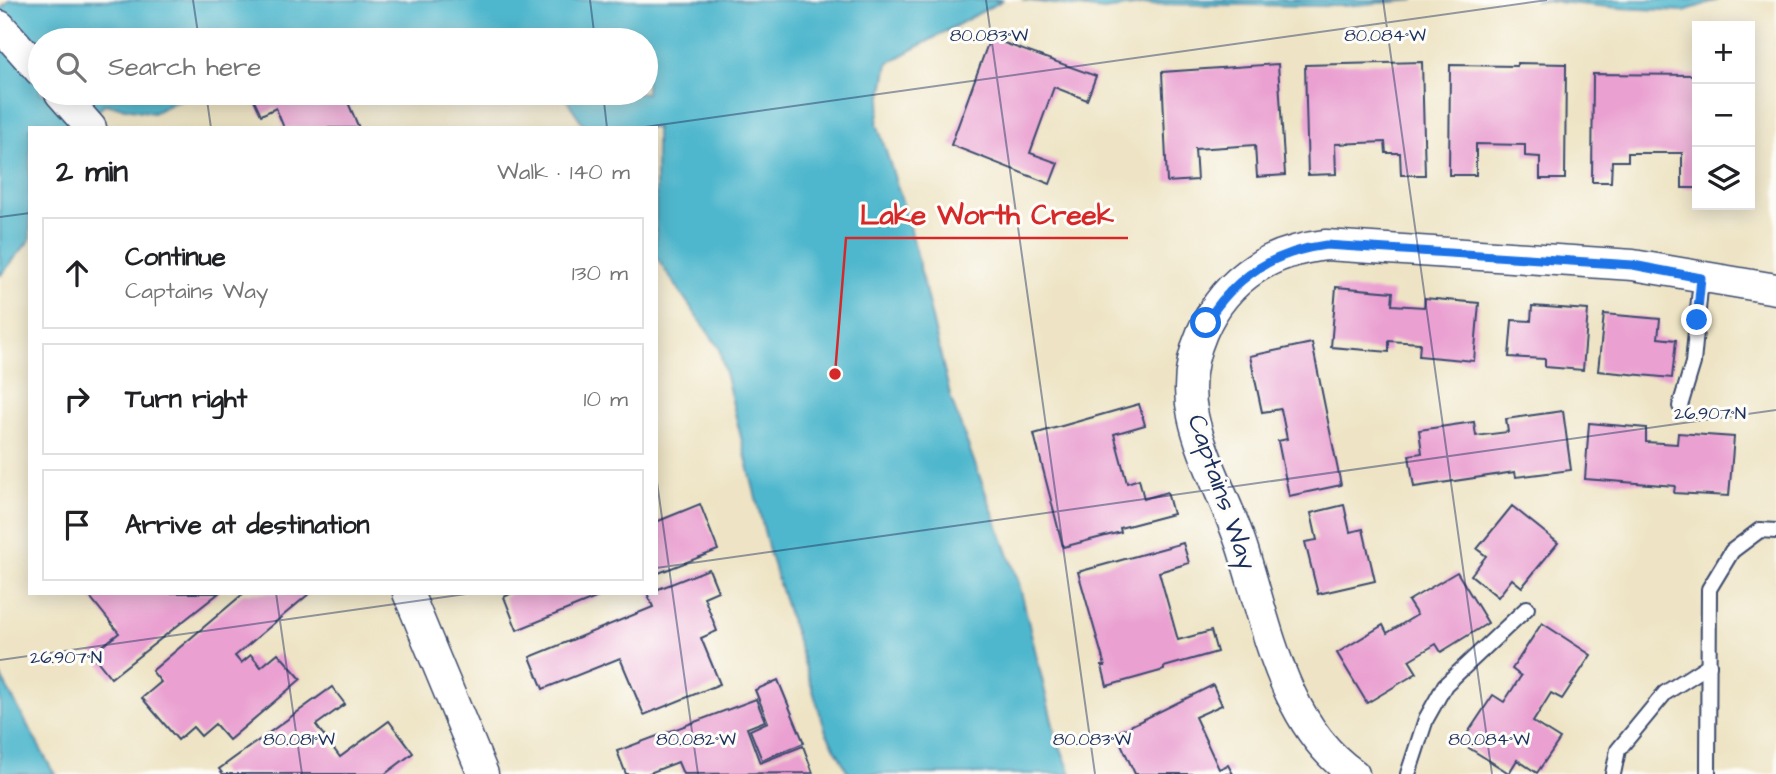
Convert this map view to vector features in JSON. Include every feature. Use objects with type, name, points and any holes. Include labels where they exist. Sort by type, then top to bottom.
[{"type":"street","points":[[0,26],[28,58]]},
{"type":"street","points":[[71,105],[89,126]]},
{"type":"street","name":"Captains Way","points":[[1354,774],[1335,761],[1299,711],[1282,673],[1239,537],[1197,431],[1192,413],[1191,376],[1199,340],[1216,307],[1241,279],[1264,263],[1289,252],[1326,245],[1633,265],[1776,289]]},
{"type":"street","points":[[409,595],[483,774]]},
{"type":"lane","points":[[1680,406],[1693,363],[1701,278]]},
{"type":"lane","points":[[1708,774],[1709,589],[1732,551],[1760,530],[1776,531]]},
{"type":"lane","points":[[1408,774],[1426,719],[1445,685],[1527,608]]},
{"type":"lane","points":[[1614,774],[1618,750],[1665,694],[1709,665]]},
{"type":"water","points":[[9,0],[1003,0],[888,63],[877,123],[910,226],[951,399],[1019,583],[1055,733],[1071,774],[849,774],[826,732],[770,555],[719,348],[658,260],[658,126],[585,126],[570,105],[658,105],[658,28],[28,28],[28,105],[103,105],[86,126],[28,126],[28,242],[0,276],[0,10]]},
{"type":"water","points":[[1022,0],[1415,0],[1342,6],[1147,4],[1104,10]]},
{"type":"water","points":[[1535,0],[1718,0],[1684,11]]},
{"type":"water","points":[[109,105],[169,105],[153,113]]},
{"type":"water","points":[[0,675],[52,770],[56,774],[0,774]]},
{"type":"building","points":[[990,38],[1096,76],[1087,100],[1054,87],[1030,153],[1058,163],[1050,184],[951,145]]},
{"type":"building","points":[[1422,62],[1425,175],[1401,175],[1400,153],[1386,153],[1385,142],[1335,144],[1336,174],[1308,175],[1305,65]]},
{"type":"building","points":[[1517,63],[1566,64],[1565,179],[1540,179],[1540,157],[1525,156],[1525,145],[1476,144],[1476,175],[1449,175],[1450,65],[1517,66]]},
{"type":"building","points":[[1278,64],[1285,175],[1257,177],[1255,145],[1195,149],[1197,180],[1167,182],[1162,72]]},
{"type":"building","points":[[1593,74],[1692,75],[1692,188],[1682,188],[1682,153],[1628,153],[1628,161],[1612,161],[1611,182],[1592,182]]},
{"type":"building","points":[[256,105],[349,105],[358,126],[283,126],[276,108],[261,115]]},
{"type":"building","points":[[1336,287],[1393,292],[1392,305],[1424,307],[1425,298],[1479,303],[1474,361],[1419,356],[1420,343],[1389,341],[1389,352],[1331,347]]},
{"type":"building","points":[[1532,306],[1588,310],[1583,370],[1545,367],[1545,359],[1509,357],[1512,320],[1531,321]]},
{"type":"building","points":[[1604,314],[1660,319],[1658,338],[1676,340],[1672,378],[1598,371]]},
{"type":"building","points":[[1312,343],[1341,485],[1289,496],[1278,441],[1287,439],[1281,409],[1262,412],[1250,356]]},
{"type":"building","points":[[1139,404],[1145,425],[1114,434],[1127,483],[1139,479],[1144,499],[1167,492],[1173,514],[1120,528],[1121,532],[1063,547],[1034,434]]},
{"type":"building","points":[[1563,411],[1571,470],[1516,477],[1515,472],[1414,487],[1409,455],[1422,453],[1419,430],[1474,422],[1476,436],[1508,432],[1506,419]]},
{"type":"building","points":[[1589,423],[1646,428],[1646,442],[1677,444],[1678,433],[1734,437],[1729,496],[1674,493],[1675,486],[1585,479]]},
{"type":"building","points":[[700,504],[718,550],[658,573],[658,521]]},
{"type":"building","points":[[1344,505],[1350,532],[1363,529],[1375,581],[1318,594],[1305,542],[1317,540],[1311,513]]},
{"type":"building","points":[[1512,506],[1558,543],[1522,587],[1512,579],[1498,597],[1471,575],[1486,556],[1477,549]]},
{"type":"building","points":[[1183,543],[1189,563],[1159,572],[1178,640],[1211,631],[1217,652],[1107,686],[1102,666],[1105,666],[1078,572]]},
{"type":"building","points":[[709,569],[718,591],[704,597],[717,631],[701,638],[720,684],[644,715],[620,658],[543,689],[530,657],[653,607],[648,595],[658,595],[658,589]]},
{"type":"building","points":[[1457,572],[1488,623],[1441,652],[1436,644],[1409,660],[1417,673],[1367,703],[1337,653],[1383,625],[1387,633],[1417,615],[1408,601]]},
{"type":"building","points":[[89,595],[216,595],[111,678],[92,654],[119,633]]},
{"type":"building","points":[[242,595],[308,595],[235,656],[241,663],[251,655],[261,667],[278,653],[301,679],[229,740],[215,724],[201,736],[193,727],[178,740],[142,698],[161,682],[152,671]]},
{"type":"building","points":[[508,595],[603,595],[517,630],[504,597]]},
{"type":"building","points":[[1542,623],[1591,655],[1562,699],[1551,693],[1533,722],[1560,739],[1537,773],[1517,760],[1509,773],[1461,743],[1493,695],[1504,702],[1521,676],[1512,669]]},
{"type":"building","points":[[778,680],[804,743],[762,760],[750,730],[768,722],[755,690]]},
{"type":"building","points":[[1213,685],[1222,705],[1195,717],[1219,769],[1228,765],[1233,774],[1135,774],[1116,733]]},
{"type":"building","points":[[332,687],[345,704],[316,725],[340,757],[389,721],[413,753],[385,774],[223,774],[219,769]]},
{"type":"building","points":[[756,699],[765,721],[747,728],[760,763],[803,746],[813,773],[683,774],[678,762],[647,774],[626,774],[617,751]]},
{"type":"place","name":"Lake Worth Creek","points":[[835,374]]},
{"type":"route","points":[[1206,323],[1228,292],[1256,268],[1289,252],[1326,245],[1633,265],[1701,278],[1697,320]]}]
